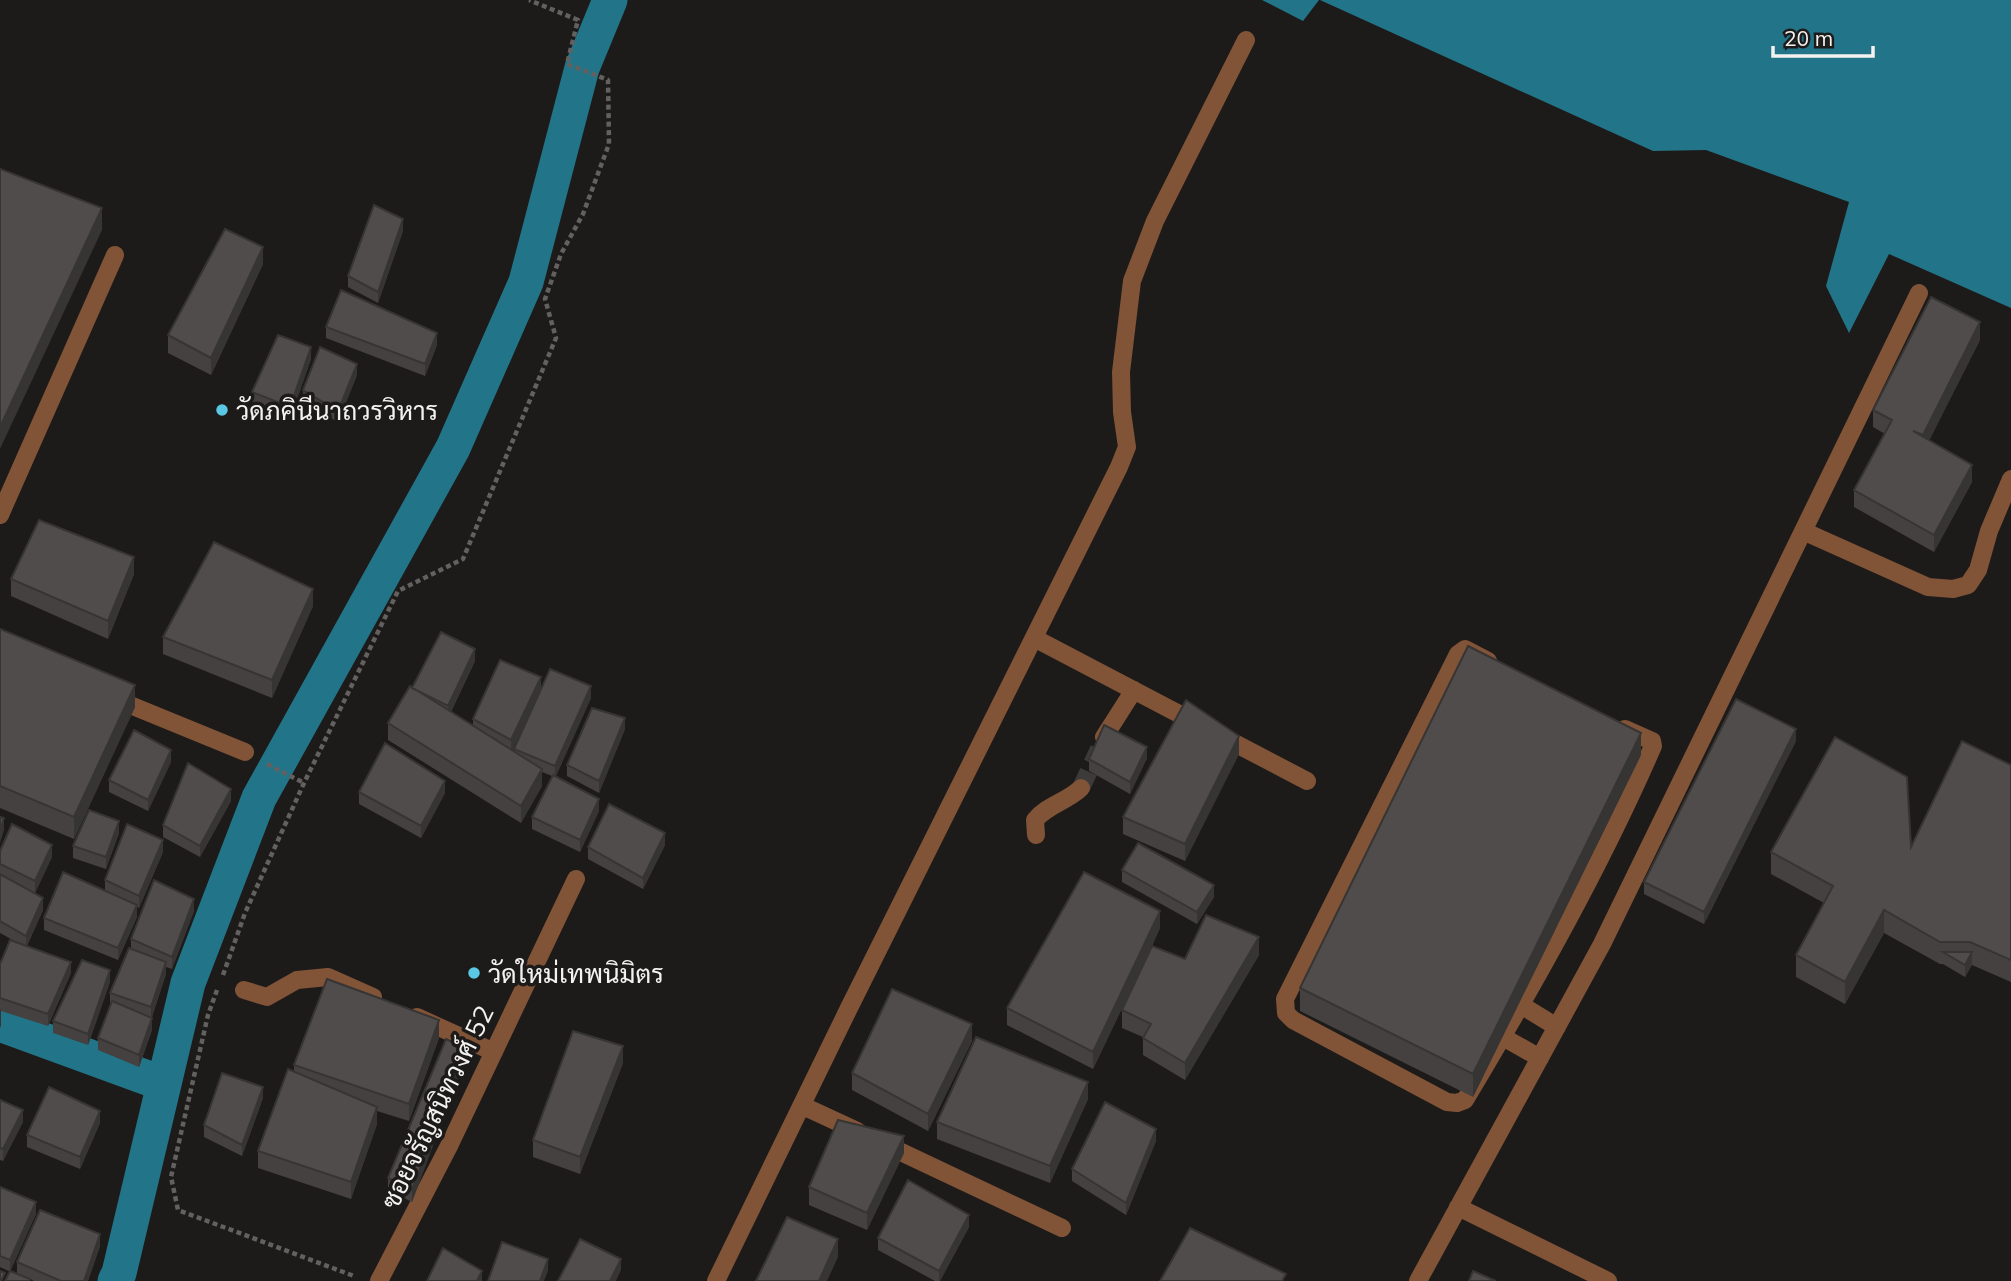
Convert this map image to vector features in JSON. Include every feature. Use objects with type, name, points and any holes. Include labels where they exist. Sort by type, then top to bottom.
[{"type":"street","points":[[716,1281],[1119,467],[1127,447],[1122,412],[1121,372],[1132,281],[1155,222],[1246,40]]},
{"type":"street","points":[[0,515],[115,255]]},
{"type":"street","points":[[1418,1281],[1602,944],[1919,293]]},
{"type":"street","points":[[1803,531],[1928,587],[1953,590],[1968,585],[1978,570],[1989,531],[2011,479]]},
{"type":"street","points":[[1034,638],[1307,781]]},
{"type":"street","points":[[1491,662],[1465,649],[1458,654],[1285,999],[1284,1006],[1286,1013],[1293,1020],[1451,1103],[1465,1100],[1503,1037],[1606,829],[1653,746],[1652,741],[1625,729]]},
{"type":"street","points":[[1104,737],[1134,690]]},
{"type":"street","points":[[98,692],[245,752]]},
{"type":"street","points":[[1036,835],[1035,820],[1040,814],[1081,788]]},
{"type":"street","name":"ซอยจรัญสนิทวงศ์ 52","points":[[379,1281],[450,1144],[576,879]]},
{"type":"street","points":[[244,990],[267,997],[297,979],[328,977],[494,1052]]},
{"type":"street","points":[[1521,1005],[1557,1027]]},
{"type":"street","points":[[1479,1023],[1540,1058]]},
{"type":"street","points":[[803,1106],[1062,1228]]},
{"type":"street","points":[[1458,1207],[1608,1281]]},
{"type":"path","points":[[222,977],[245,913],[304,783],[398,591],[463,559],[556,338],[545,299],[561,254],[583,214],[609,144],[608,80],[567,64],[578,20],[529,0]]},
{"type":"path","points":[[245,752],[304,783]]},
{"type":"path","points":[[217,989],[208,1015],[171,1177],[178,1210],[355,1276]]},
{"type":"water","points":[[1262,0],[1319,0],[1303,21]]},
{"type":"water","points":[[1320,0],[2011,0],[2011,308],[1889,254],[1849,333],[1826,286],[1849,202],[1706,150],[1653,151]]},
{"type":"building","points":[[0,169],[102,208],[0,427]]},
{"type":"building","points":[[374,205],[403,219],[378,292],[348,276]]},
{"type":"building","points":[[225,229],[263,247],[211,358],[168,335]]},
{"type":"building","points":[[341,290],[437,333],[425,364],[326,327]]},
{"type":"building","points":[[1931,297],[1980,322],[1923,435],[1913,431],[1972,465],[1934,535],[1854,490],[1892,420],[1873,410]]},
{"type":"building","points":[[278,335],[311,347],[290,407],[252,392]]},
{"type":"building","points":[[320,347],[357,364],[338,411],[303,390]]},
{"type":"building","points":[[39,520],[134,557],[108,621],[11,579]]},
{"type":"building","points":[[214,542],[313,589],[272,680],[163,637]]},
{"type":"building","points":[[0,629],[135,685],[74,817],[0,786]]},
{"type":"building","points":[[441,632],[475,649],[448,706],[412,688]]},
{"type":"building","points":[[1468,646],[1641,733],[1473,1074],[1300,988]]},
{"type":"building","points":[[500,660],[541,677],[511,740],[473,719]]},
{"type":"building","points":[[550,669],[591,686],[555,766],[514,749]]},
{"type":"building","points":[[410,686],[542,769],[521,806],[388,723]]},
{"type":"building","points":[[1736,699],[1796,729],[1704,912],[1644,882]]},
{"type":"building","points":[[1186,700],[1239,736],[1185,844],[1123,817]]},
{"type":"building","points":[[592,708],[625,718],[599,781],[567,765]]},
{"type":"building","points":[[1104,725],[1147,747],[1130,782],[1089,759]]},
{"type":"building","points":[[134,730],[171,750],[148,800],[109,780]]},
{"type":"building","points":[[1835,737],[1907,777],[1911,847],[1962,741],[2011,765],[2011,960],[1970,942],[1940,942],[1884,910],[1845,982],[1796,955],[1833,886],[1771,852]]},
{"type":"building","points":[[385,743],[445,781],[421,826],[359,792]]},
{"type":"building","points":[[188,763],[231,789],[200,846],[163,825]]},
{"type":"building","points":[[553,775],[599,799],[580,840],[532,817]]},
{"type":"building","points":[[609,804],[665,833],[643,878],[588,847]]},
{"type":"building","points":[[89,810],[119,821],[106,857],[73,846]]},
{"type":"building","points":[[12,824],[52,845],[35,881],[0,864],[0,851]]},
{"type":"building","points":[[127,824],[163,840],[139,896],[105,880]]},
{"type":"building","points":[[1138,843],[1214,885],[1197,912],[1122,870]]},
{"type":"building","points":[[63,872],[137,905],[118,948],[44,918]]},
{"type":"building","points":[[1084,872],[1160,911],[1093,1052],[1007,1008]]},
{"type":"building","points":[[0,874],[43,898],[26,936],[0,921]]},
{"type":"building","points":[[154,880],[194,899],[172,957],[131,939]]},
{"type":"building","points":[[1206,915],[1259,937],[1185,1063],[1143,1038],[1151,1024],[1122,1010],[1152,946],[1185,959]]},
{"type":"building","points":[[10,940],[71,962],[48,1014],[0,998],[0,964]]},
{"type":"building","points":[[129,948],[166,962],[151,1007],[110,993]]},
{"type":"building","points":[[1943,952],[1972,952],[1965,965]]},
{"type":"building","points":[[82,960],[110,970],[88,1034],[53,1021]]},
{"type":"building","points":[[327,979],[439,1020],[409,1104],[294,1065]]},
{"type":"building","points":[[892,989],[972,1024],[928,1114],[852,1073]]},
{"type":"building","points":[[112,1001],[152,1018],[139,1055],[98,1038]]},
{"type":"building","points":[[573,1031],[623,1046],[580,1157],[533,1140]]},
{"type":"building","points":[[976,1037],[1088,1082],[1050,1166],[937,1122]]},
{"type":"building","points":[[446,1039],[465,1048],[412,1190],[388,1178]]},
{"type":"building","points":[[288,1069],[377,1107],[351,1182],[258,1151]]},
{"type":"building","points":[[222,1073],[263,1087],[242,1145],[204,1125]]},
{"type":"building","points":[[49,1087],[100,1111],[80,1157],[27,1135]]},
{"type":"building","points":[[0,1100],[23,1110],[3,1149],[0,1148]]},
{"type":"building","points":[[1105,1102],[1156,1129],[1126,1203],[1072,1169]]},
{"type":"building","points":[[838,1120],[904,1136],[867,1213],[809,1187]]},
{"type":"building","points":[[908,1180],[969,1215],[939,1271],[878,1238]]},
{"type":"building","points":[[0,1187],[36,1202],[10,1260],[0,1256]]},
{"type":"building","points":[[40,1210],[100,1234],[84,1281],[61,1281],[17,1262]]},
{"type":"building","points":[[787,1217],[838,1239],[819,1281],[756,1281]]},
{"type":"building","points":[[1190,1228],[1286,1274],[1282,1281],[1160,1281]]},
{"type":"building","points":[[580,1239],[621,1259],[610,1281],[558,1281]]},
{"type":"building","points":[[502,1242],[548,1259],[540,1281],[488,1281]]},
{"type":"building","points":[[443,1248],[482,1271],[477,1281],[427,1281]]},
{"type":"building","points":[[10,1271],[30,1279],[5,1281]]},
{"type":"building","points":[[1473,1271],[1496,1281],[1469,1281]]},
{"type":"waterway","points":[[115,1281],[188,983],[259,798],[453,448],[526,282],[582,68],[610,0]]},
{"type":"waterway","points":[[0,1024],[164,1084]]},
{"type":"tunnel","points":[[1081,788],[1099,749]]},
{"type":"place","name":"วัดภคินีนาถวรวิหาร","points":[[222,410]]},
{"type":"place","name":"วัดใหม่เทพนิมิตร","points":[[474,973]]}]
